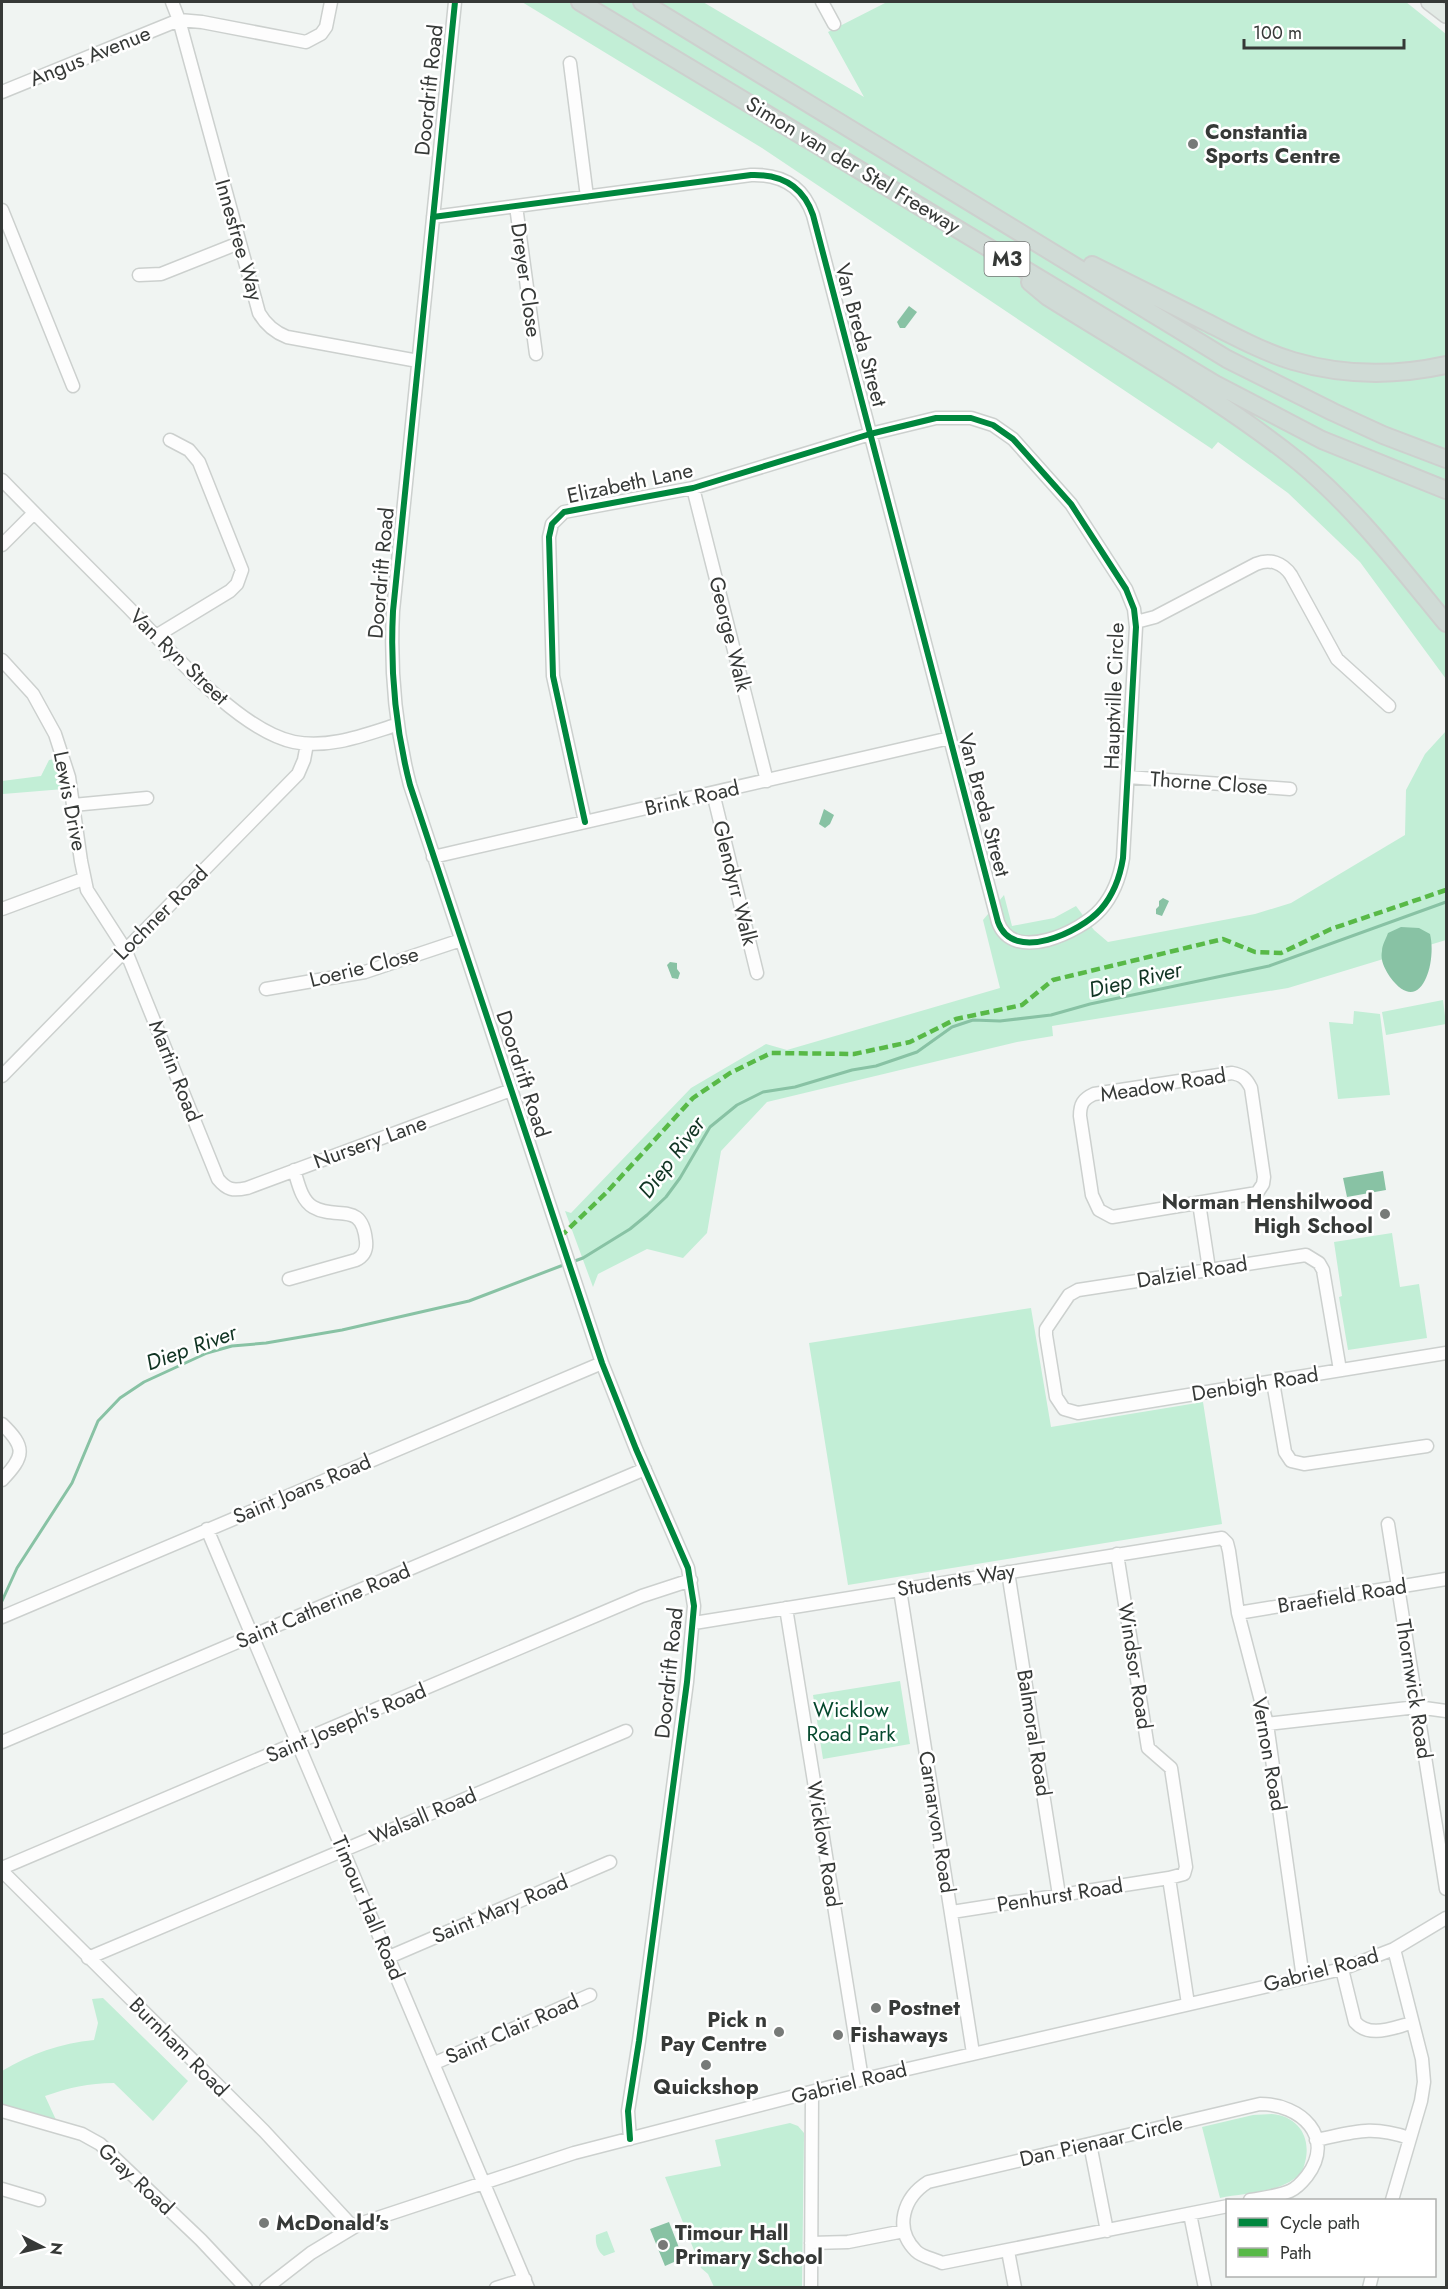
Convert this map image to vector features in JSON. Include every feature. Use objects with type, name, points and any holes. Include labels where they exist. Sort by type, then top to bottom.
[{"type":"highway","name":"Simon van der Stel Freeway","points":[[580,2],[1215,384],[1322,440],[1446,490]]},
{"type":"highway","name":"Simon van der Stel Freeway","points":[[642,2],[1238,364],[1288,391],[1383,435],[1446,459]]},
{"type":"highway","points":[[995,216],[1252,345],[1293,361],[1332,370],[1381,374],[1426,370],[1446,365]]},
{"type":"highway","points":[[1018,266],[1032,284],[1048,297],[1222,408],[1300,463],[1372,534],[1446,623]]},
{"type":"main road","points":[[1428,2],[1446,15]]},
{"type":"street","name":"Innesfree Way","points":[[172,2],[179,20],[259,313],[264,321],[277,333],[298,340],[418,362]]},
{"type":"street","points":[[179,20],[202,22],[306,42],[321,34],[326,27],[331,2]]},
{"type":"street","name":"Doordrift Road","points":[[455,2],[393,611],[391,665],[396,724],[410,785],[433,857],[602,1363],[645,1469],[682,1551],[694,1596],[694,1623],[642,2022],[628,2111],[630,2139]]},
{"type":"street","points":[[822,2],[834,24]]},
{"type":"street","name":"Angus Avenue","points":[[2,92],[179,20]]},
{"type":"street","points":[[570,63],[587,197]]},
{"type":"street","name":"Van Breda Street","points":[[433,217],[759,175],[782,179],[795,187],[806,199],[813,214],[998,921]]},
{"type":"street","name":"Dreyer Close","points":[[516,206],[536,354]]},
{"type":"street","points":[[2,210],[73,386]]},
{"type":"street","points":[[140,275],[161,274],[239,243]]},
{"type":"street","name":"Hauptville Circle","points":[[870,434],[948,417],[982,421],[1004,431],[1071,504],[1126,589],[1134,609],[1136,622],[1128,777],[1121,869],[1114,890],[1101,909],[1086,923],[1068,933],[1030,942],[1020,942],[1010,938],[1002,931],[998,921]]},
{"type":"street","name":"Elizabeth Lane","points":[[585,822],[553,676],[550,530],[556,519],[570,510],[693,488],[870,434]]},
{"type":"street","points":[[156,636],[230,591],[237,584],[241,574],[240,562],[199,462],[183,446],[170,440]]},
{"type":"street","name":"Van Ryn Street","points":[[2,480],[156,636],[243,718],[263,731],[292,742],[306,744],[339,742],[396,724]]},
{"type":"street","name":"George Walk","points":[[693,488],[767,781]]},
{"type":"street","points":[[2,545],[34,513]]},
{"type":"street","points":[[1136,622],[1155,617],[1260,562],[1275,562],[1291,575],[1337,659],[1389,706]]},
{"type":"street","name":"Lewis Drive","points":[[2,660],[33,694],[49,720],[66,762],[87,890],[125,949]]},
{"type":"street","name":"Brink Road","points":[[433,857],[950,738]]},
{"type":"street","name":"Lochner Road","points":[[2,1076],[298,774],[304,760],[306,744]]},
{"type":"street","name":"Thorne Close","points":[[1128,777],[1290,789]]},
{"type":"street","name":"Glendyrr Walk","points":[[713,793],[757,973]]},
{"type":"street","points":[[73,805],[147,798]]},
{"type":"street","points":[[2,909],[84,879]]},
{"type":"street","name":"Loerie Close","points":[[266,989],[365,972],[461,940]]},
{"type":"street","name":"Martin Road","points":[[125,949],[218,1179],[229,1189]]},
{"type":"street","name":"Meadow Road","points":[[1232,1073],[1240,1074],[1247,1080],[1251,1088],[1263,1184],[1257,1193],[1250,1196],[1199,1203],[1112,1216],[1099,1210],[1095,1205],[1090,1184],[1080,1116],[1082,1102],[1094,1094],[1232,1073]]},
{"type":"street","name":"Nursery Lane","points":[[229,1189],[247,1188],[511,1090]]},
{"type":"street","points":[[289,1279],[356,1260],[365,1253],[367,1245],[363,1226],[356,1216],[320,1210],[306,1201],[294,1170]]},
{"type":"street","points":[[1199,1203],[1209,1269]]},
{"type":"street","name":"Dalziel Road","points":[[1064,1409],[1056,1397],[1046,1335],[1049,1323],[1069,1295],[1078,1290],[1300,1255],[1312,1257],[1323,1270],[1340,1370]]},
{"type":"street","name":"Denbigh Road","points":[[1064,1409],[1078,1413],[1446,1353]]},
{"type":"street","name":"Saint Joans Road","points":[[2,1617],[602,1363]]},
{"type":"street","points":[[1273,1382],[1285,1452],[1294,1462],[1304,1464],[1427,1446]]},
{"type":"street","points":[[2,1424],[15,1437],[20,1450],[15,1466],[2,1480]]},
{"type":"street","name":"Saint Catherine Road","points":[[2,1742],[645,1469]]},
{"type":"street","name":"Thornwick Road","points":[[1388,1524],[1446,1889]]},
{"type":"street","name":"Timour Hall Road","points":[[207,1529],[435,2063],[526,2283]]},
{"type":"street","name":"Students Way","points":[[694,1623],[1219,1538]]},
{"type":"street","name":"Vernon Road","points":[[1219,1538],[1227,1543],[1238,1612],[1267,1724],[1304,1978]]},
{"type":"street","name":"Windsor Road","points":[[1117,1554],[1148,1748],[1171,1768],[1186,1867],[1184,1875],[1169,1878]]},
{"type":"street","name":"Balmoral Road","points":[[1008,1572],[1059,1895]]},
{"type":"street","name":"Braefield Road","points":[[1238,1612],[1446,1579]]},
{"type":"street","name":"Saint Joseph's Road","points":[[2,1870],[642,1596],[691,1580]]},
{"type":"street","name":"Carnarvon Road","points":[[900,1590],[973,2054]]},
{"type":"street","name":"Wicklow Road","points":[[786,1608],[862,2079]]},
{"type":"street","points":[[1267,1724],[1417,1707],[1446,1711]]},
{"type":"street","name":"Walsall Road","points":[[88,1958],[626,1731]]},
{"type":"street","name":"Saint Mary Road","points":[[390,1957],[610,1862]]},
{"type":"street","name":"Burnham Road","points":[[2,1870],[264,2131],[353,2227]]},
{"type":"street","points":[[1169,1878],[1188,2004]]},
{"type":"street","name":"Penhurst Road","points":[[952,1912],[1169,1878]]},
{"type":"street","name":"Gabriel Road","points":[[270,2286],[311,2253],[353,2227],[574,2153],[862,2079],[1342,1969],[1394,1949],[1446,1918]]},
{"type":"street","points":[[1392,2199],[1421,2101],[1424,2082],[1422,2059],[1394,1949]]},
{"type":"street","points":[[1342,1969],[1355,2022],[1359,2026],[1369,2031],[1377,2031],[1412,2023]]},
{"type":"street","name":"Saint Clair Road","points":[[435,2063],[590,1995]]},
{"type":"street","points":[[811,2288],[812,2092]]},
{"type":"street","name":"Dan Pienaar Circle","points":[[904,2231],[903,2216],[908,2201],[917,2189],[928,2182],[1260,2104],[1276,2104],[1290,2108],[1304,2117],[1316,2140]]},
{"type":"street","name":"Gray Road","points":[[2,2110],[82,2134],[100,2144],[201,2240],[246,2288]]},
{"type":"street","points":[[1255,2199],[1291,2191],[1304,2180],[1314,2166],[1316,2140],[1356,2131],[1377,2130],[1409,2138]]},
{"type":"street","points":[[1090,2144],[1107,2231]]},
{"type":"street","points":[[2,2189],[39,2200]]},
{"type":"street","points":[[812,2243],[848,2242],[904,2231],[918,2253],[942,2262],[1008,2251],[1226,2206]]},
{"type":"street","points":[[1190,2214],[1205,2288]]},
{"type":"street","points":[[1008,2251],[1015,2288]]},
{"type":"street","points":[[496,2288],[526,2283]]},
{"type":"green space","points":[[522,2],[703,2],[864,97],[828,32],[887,2],[1406,2],[1446,34],[1446,679],[1360,562],[1288,493],[1218,442],[1212,449],[762,148]]},
{"type":"green space","points":[[1446,731],[1446,940],[1288,988],[1052,1026],[1053,1036],[1017,1042],[767,1102],[721,1151],[707,1233],[683,1258],[647,1249],[598,1274],[593,1287],[565,1211],[571,1213],[691,1088],[766,1044],[787,1050],[1000,988],[983,920],[1004,895],[1012,926],[1054,918],[1076,906],[1094,930],[1108,942],[1255,914],[1291,903],[1405,835],[1406,790],[1425,754]]},
{"type":"green space","points":[[59,758],[64,789],[3,794],[2,797],[2,781],[41,776],[49,760]]},
{"type":"green space","points":[[1443,1000],[1446,1024],[1386,1035],[1382,1012]]},
{"type":"green space","points":[[1354,1011],[1380,1014],[1390,1095],[1338,1099],[1329,1022],[1353,1024]]},
{"type":"green space","points":[[1392,1233],[1400,1287],[1419,1284],[1427,1338],[1348,1350],[1339,1297],[1342,1296],[1334,1242]]},
{"type":"green space","points":[[1031,1308],[1051,1427],[1203,1402],[1222,1524],[848,1585],[809,1343]]},
{"type":"green space","name":"Wicklow Road Park","points":[[900,1681],[910,1744],[823,1759],[813,1695]]},
{"type":"green space","points":[[103,1998],[188,2081],[153,2121],[114,2083],[79,2087],[45,2096],[57,2122],[2,2106],[2,2071],[46,2050],[94,2040],[98,2023],[92,1999]]},
{"type":"green space","points":[[1272,2114],[1288,2118],[1300,2128],[1307,2149],[1302,2172],[1291,2181],[1272,2189],[1220,2198],[1202,2127],[1253,2115]]},
{"type":"green space","points":[[790,2123],[798,2126],[804,2133],[802,2287],[714,2287],[708,2274],[701,2268],[665,2177],[721,2166],[715,2140]]},
{"type":"green space","points":[[607,2231],[615,2252],[604,2256],[597,2246],[596,2235]]},
{"type":"shaded area","points":[[909,306],[917,312],[905,328],[900,328],[897,322]]},
{"type":"shaded area","points":[[824,809],[834,815],[830,824],[825,828],[819,824]]},
{"type":"shaded area","points":[[1163,898],[1169,901],[1162,916],[1156,914],[1156,909]]},
{"type":"shaded area","points":[[1401,927],[1419,928],[1430,934],[1432,946],[1429,971],[1424,982],[1418,989],[1410,992],[1401,988],[1390,977],[1382,958],[1383,946],[1388,933]]},
{"type":"shaded area","points":[[670,962],[677,963],[680,973],[678,979],[672,978],[667,965]]},
{"type":"shaded area","points":[[1383,1171],[1386,1190],[1347,1197],[1343,1178]]},
{"type":"shaded area","points":[[669,2222],[683,2258],[665,2266],[650,2229]]},
{"type":"waterway","name":"Diep River","points":[[572,1262],[583,1258],[630,1229],[647,1215],[666,1197],[680,1178],[710,1127],[737,1105],[763,1092],[795,1087],[852,1070],[876,1066],[917,1052],[952,1027],[973,1020],[1000,1021],[1051,1015],[1090,1004],[1269,966],[1446,902]]},
{"type":"waterway","name":"Diep River","points":[[2,1601],[17,1568],[72,1483],[98,1421],[120,1398],[144,1382],[207,1353],[232,1346],[266,1343],[342,1330],[469,1301],[566,1264]]},
{"type":"marked path","points":[[560,1237],[606,1193],[693,1098],[730,1073],[771,1053],[854,1054],[910,1042],[956,1019],[1022,1005],[1053,980],[1223,939],[1255,952],[1281,953],[1331,929],[1446,890]]},
{"type":"cycle path","points":[[455,2],[393,611],[392,655],[395,699],[410,785],[602,1363],[636,1449],[688,1568],[694,1606],[687,1682],[628,2111],[630,2139]]},
{"type":"cycle path","points":[[433,217],[751,175],[762,175],[781,180],[797,189],[803,196],[813,215],[998,922],[1006,934],[1018,941],[1048,940],[1079,927],[1101,909],[1110,897],[1118,879],[1123,858],[1136,627],[1134,609],[1126,589],[1071,504],[1013,439],[993,425],[971,418],[936,418],[870,434],[693,488],[564,512],[552,524],[549,537],[553,676],[585,822]]},
{"type":"place","name":"Constantia Sports Centre","points":[[1193,144]]},
{"type":"place","name":"Norman Henshilwood High School","points":[[1385,1214]]},
{"type":"place","name":"Postnet","points":[[876,2008]]},
{"type":"place","name":"Pick n Pay Centre","points":[[779,2032]]},
{"type":"place","name":"Fishaways","points":[[838,2035]]},
{"type":"place","name":"Quickshop","points":[[706,2065]]},
{"type":"place","name":"McDonald's","points":[[264,2223]]},
{"type":"place","name":"Timour Hall Primary School","points":[[663,2245]]}]
